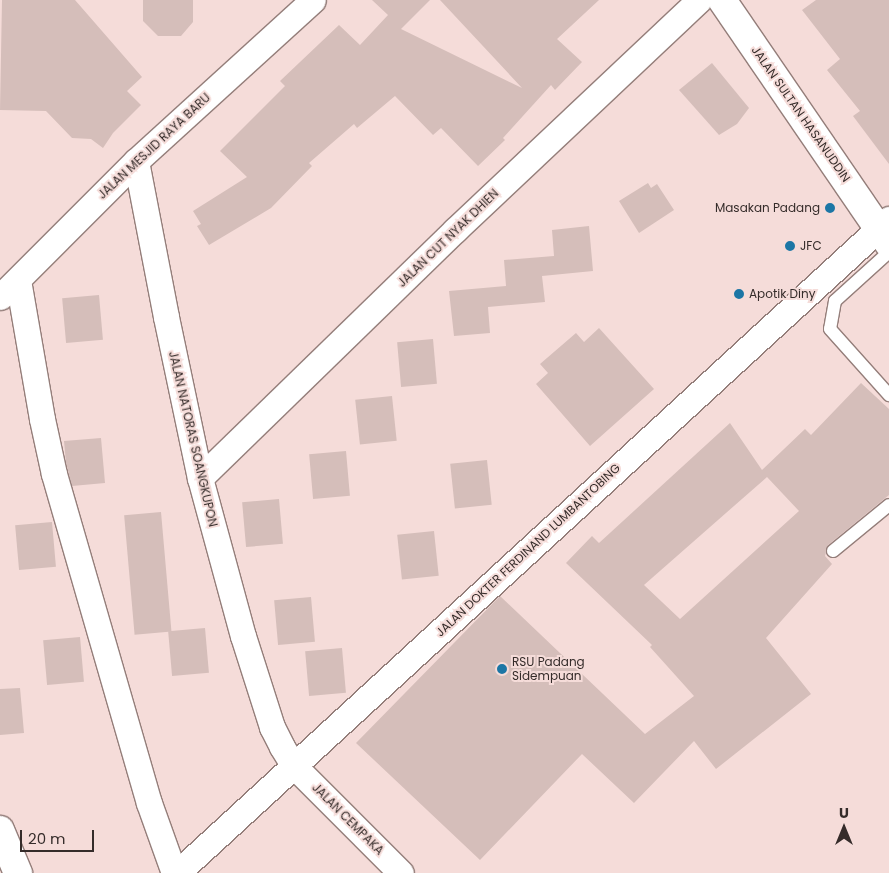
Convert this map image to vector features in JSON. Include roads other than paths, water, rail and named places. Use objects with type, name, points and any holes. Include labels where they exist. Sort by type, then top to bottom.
[{"type":"street","name":"JALAN MESJID RAYA BARU","points":[[0,297],[136,161],[313,0]]},
{"type":"street","name":"JALAN SULTAN HASANUDDIN","points":[[720,1],[887,236]]},
{"type":"street","name":"JALAN CUT NYAK DHIEN","points":[[200,478],[455,230],[720,1]]},
{"type":"street","name":"JALAN NATORAS SOANGKUPON","points":[[136,161],[200,478],[243,636],[272,727],[294,766]]},
{"type":"street","name":"JALAN DOKTER FERDINAND LUMBANTOBING","points":[[176,873],[887,236]]},
{"type":"street","points":[[18,280],[42,419],[54,474],[149,803],[176,873]]},
{"type":"street","name":"JALAN CEMPAKA","points":[[294,766],[401,873]]},
{"type":"street","points":[[0,830],[18,873]]},
{"type":"lane","points":[[887,236],[835,301],[830,328],[889,395]]},
{"type":"lane","points":[[833,551],[889,505]]},
{"type":"place","name":"Masakan Padang","points":[[830,208]]},
{"type":"place","name":"JFC","points":[[790,246]]},
{"type":"place","name":"Apotik Diny","points":[[739,294]]},
{"type":"place","name":"RSU Padang Sidempuan","points":[[502,669]]}]
